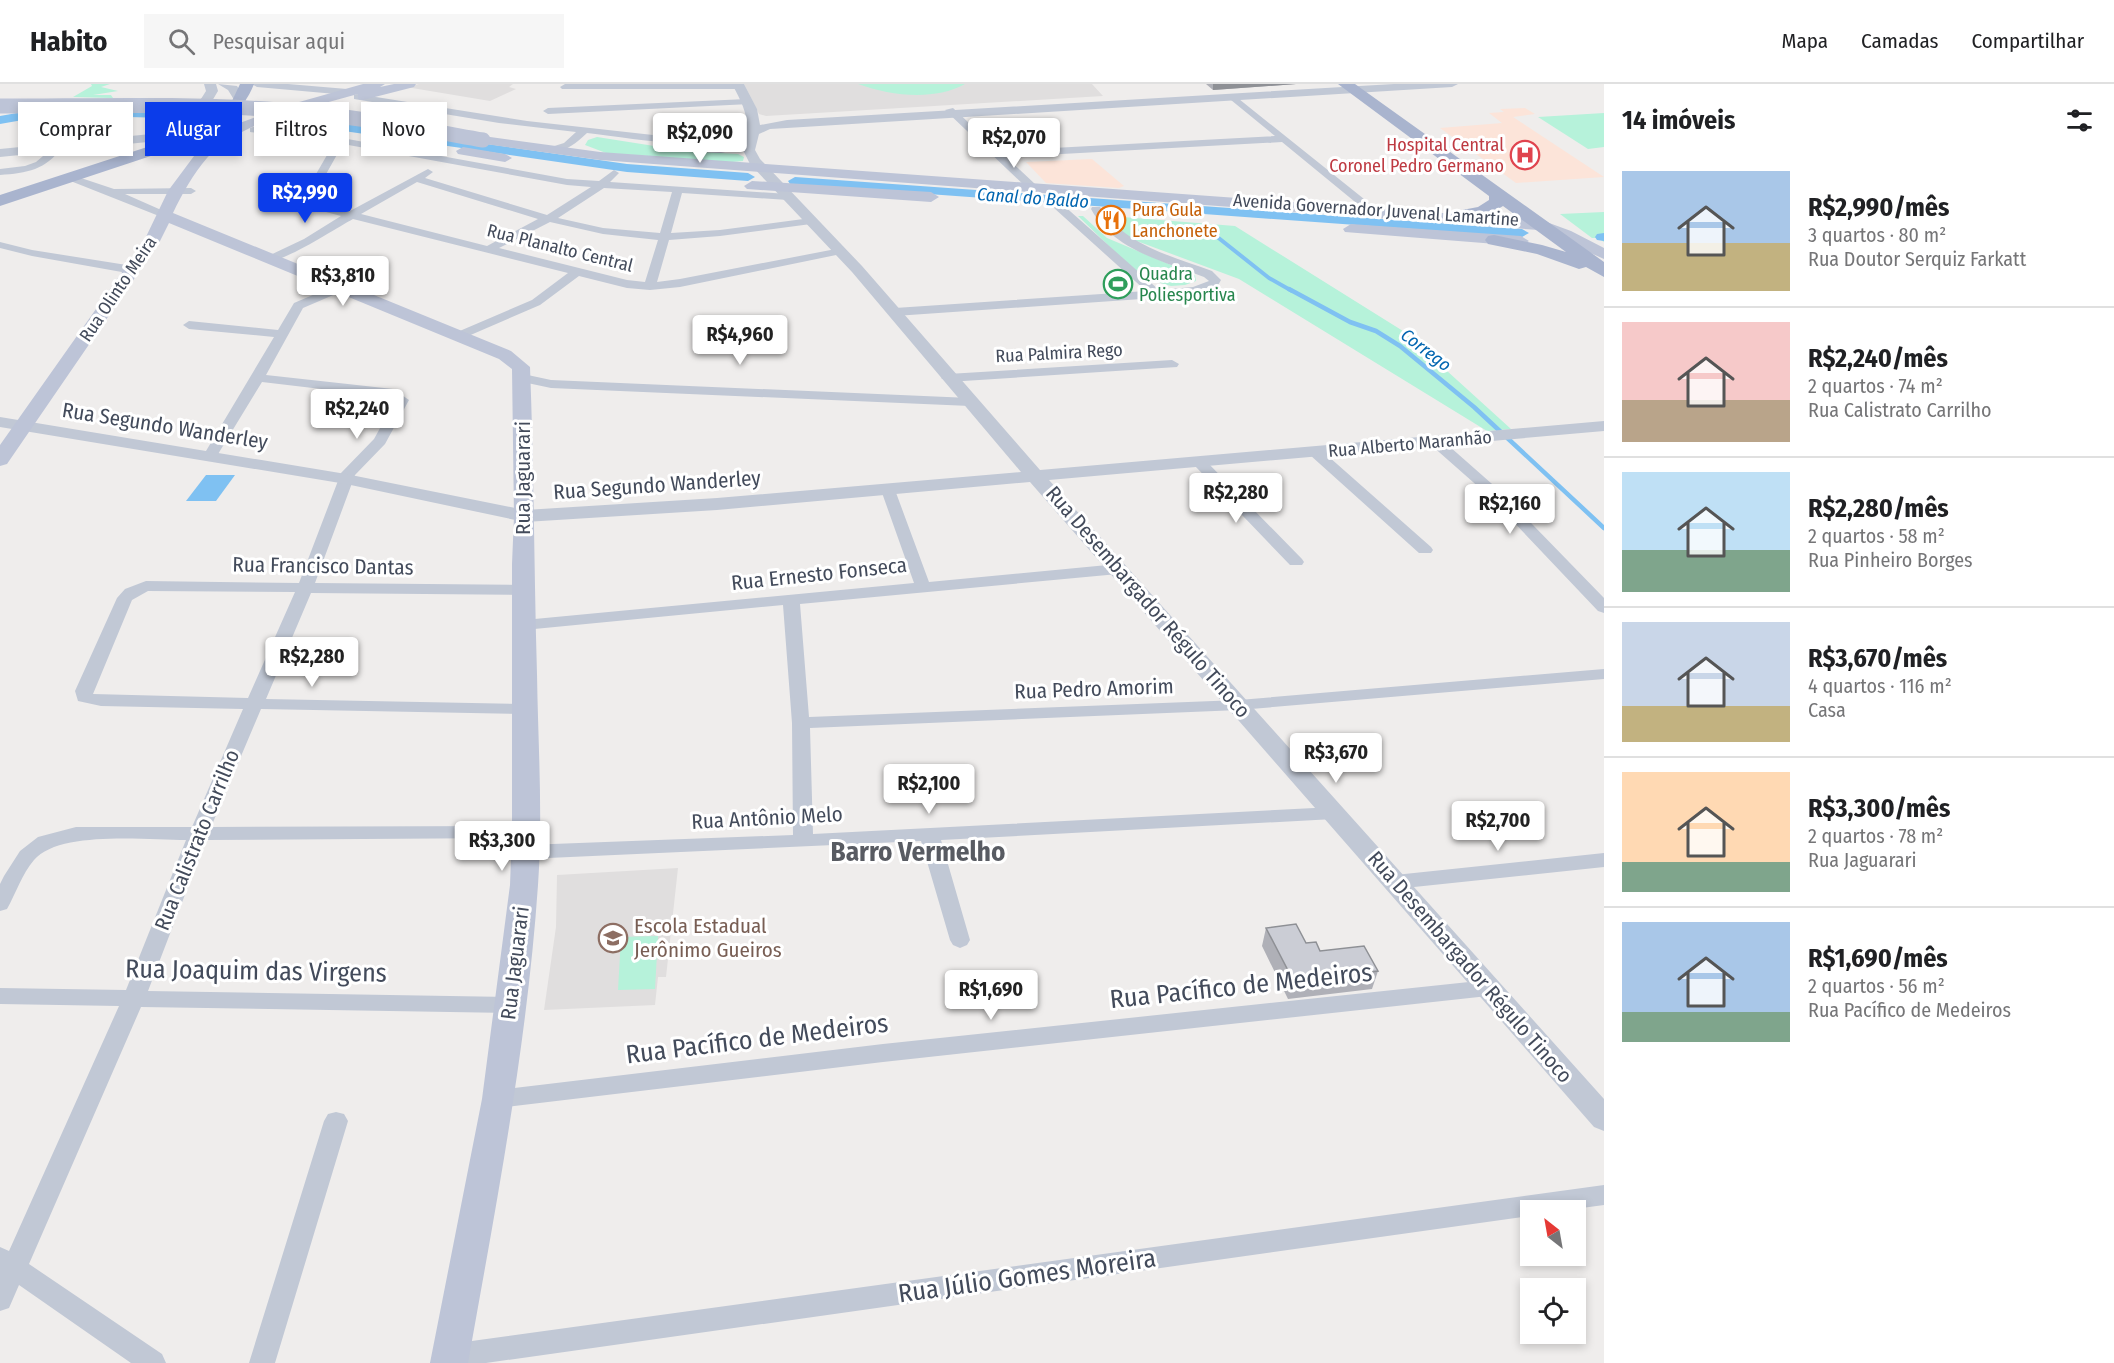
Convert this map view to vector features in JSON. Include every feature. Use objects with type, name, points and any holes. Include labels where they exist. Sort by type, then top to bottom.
[{"type":"main road","points":[[247,129],[352,95],[378,84]]},
{"type":"main road","points":[[247,129],[327,98],[409,84]]},
{"type":"main road","points":[[1364,86],[1388,115],[1541,225],[1561,231],[1604,253]]},
{"type":"main road","points":[[1364,86],[1434,133],[1561,231],[1604,273]]},
{"type":"main road","name":"Avenida Governador Juvenal Lamartine","points":[[0,106],[209,106],[281,110],[362,120],[580,154],[1541,225]]},
{"type":"main road","points":[[1388,115],[1419,130],[1434,133]]},
{"type":"main road","points":[[0,116],[179,117],[244,120],[335,130],[614,173],[791,195],[844,193],[944,198]]},
{"type":"main road","name":"Rua Olinto Meira","points":[[181,224],[178,214],[191,167],[213,144],[247,129]]},
{"type":"main road","points":[[0,201],[145,154]]},
{"type":"main road","points":[[791,195],[780,179],[792,174],[825,173]]},
{"type":"main road","name":"Rua Olinto Meira","points":[[0,460],[152,241],[164,215],[184,191]]},
{"type":"main road","points":[[1452,217],[1488,208],[1497,202],[1498,194]]},
{"type":"main road","points":[[1052,206],[1118,211]]},
{"type":"main road","points":[[164,215],[181,224],[459,336],[514,361],[521,367],[523,378]]},
{"type":"main road","name":"Avenida Governador Juvenal Lamartine","points":[[1339,228],[1545,242],[1561,231]]},
{"type":"main road","points":[[1494,240],[1560,256],[1604,273]]},
{"type":"main road","name":"Rua Jaguarari","points":[[449,1360],[498,1099],[511,1005],[526,842],[523,378]]},
{"type":"street","points":[[203,102],[212,91],[210,84]]},
{"type":"street","points":[[224,84],[244,94],[283,93],[327,98]]},
{"type":"street","points":[[244,94],[293,87],[583,132],[695,144],[721,150],[754,132],[778,124],[1364,86],[1452,84]]},
{"type":"street","points":[[537,125],[559,96],[627,86],[738,85],[747,102],[754,132],[750,154],[762,169]]},
{"type":"street","points":[[952,112],[1234,98],[1364,86]]},
{"type":"street","points":[[283,93],[293,87]]},
{"type":"street","points":[[559,96],[747,102]]},
{"type":"street","points":[[1234,98],[1281,139],[1375,213]]},
{"type":"street","points":[[952,112],[1031,186]]},
{"type":"street","points":[[247,129],[254,130]]},
{"type":"street","points":[[695,144],[734,131],[754,132]]},
{"type":"street","points":[[552,150],[567,145],[583,132]]},
{"type":"street","points":[[580,154],[577,146],[583,132]]},
{"type":"street","points":[[136,138],[145,135]]},
{"type":"street","points":[[133,138],[145,137]]},
{"type":"street","points":[[997,154],[1281,139]]},
{"type":"street","points":[[349,143],[601,186],[791,195]]},
{"type":"street","points":[[0,153],[18,151]]},
{"type":"street","points":[[0,172],[40,165],[52,156]]},
{"type":"street","name":"Rua Planalto Central","points":[[331,156],[306,200],[320,208],[491,248],[627,284],[650,286],[841,251]]},
{"type":"street","points":[[270,259],[353,216],[445,161]]},
{"type":"street","name":"Rua Desembargador Régulo Tinoco","points":[[762,169],[791,195],[811,221],[841,251],[895,312],[953,384],[1604,1119]]},
{"type":"street","points":[[491,248],[601,186],[614,173]]},
{"type":"street","points":[[72,178],[164,215]]},
{"type":"street","points":[[418,179],[549,217],[608,230],[664,237],[811,221]]},
{"type":"street","points":[[650,286],[678,190]]},
{"type":"street","points":[[109,191],[184,191]]},
{"type":"street","points":[[1052,206],[1156,294]]},
{"type":"street","points":[[895,312],[1156,294],[1204,288],[1213,284],[1215,280],[1208,274],[1119,236],[1104,224],[1096,209]]},
{"type":"street","points":[[0,245],[41,255],[132,270]]},
{"type":"street","points":[[459,336],[538,302],[561,287],[576,272]]},
{"type":"street","points":[[210,456],[258,378],[298,306],[341,287]]},
{"type":"street","points":[[189,325],[282,334]]},
{"type":"street","name":"Rua Palmira Rego","points":[[841,389],[953,384],[1172,364]]},
{"type":"street","name":"Rua Calistrato Carrilho","points":[[0,1300],[7,1263],[134,998],[252,705],[305,587],[346,479],[351,468],[380,441],[402,400],[393,393],[258,378]]},
{"type":"street","points":[[523,378],[550,384],[663,384],[841,389],[970,402]]},
{"type":"street","name":"Rua Segundo Wanderley","points":[[0,422],[346,479],[525,516],[684,507],[1037,478]]},
{"type":"street","name":"Rua Alberto Maranhão","points":[[1037,478],[1604,426]]},
{"type":"street","points":[[1436,442],[1495,494],[1604,608]]},
{"type":"street","points":[[1316,452],[1425,550]]},
{"type":"street","points":[[1200,463],[1296,562]]},
{"type":"street","points":[[888,490],[923,587]]},
{"type":"street","name":"Rua Ernesto Fonseca","points":[[524,624],[1118,569]]},
{"type":"street","name":"Rua Francisco Dantas","points":[[252,705],[101,701],[89,700],[84,697],[84,692],[125,598],[138,588],[165,584],[524,590]]},
{"type":"street","points":[[791,600],[801,723],[803,841]]},
{"type":"street","name":"Rua Pedro Amorim","points":[[801,723],[1239,705],[1604,674]]},
{"type":"street","points":[[252,705],[524,709]]},
{"type":"street","name":"Rua Antônio Melo","points":[[0,904],[29,852],[51,838],[76,834],[199,833],[526,842],[803,841],[1334,813]]},
{"type":"street","points":[[929,834],[960,940]]},
{"type":"street","points":[[1395,882],[1604,860]]},
{"type":"street","name":"Rua Pacífico de Medeiros","points":[[498,1099],[883,1053],[1488,988]]},
{"type":"street","name":"Rua Joaquim das Virgens","points":[[0,996],[511,1005]]},
{"type":"street","points":[[262,1363],[336,1121]]},
{"type":"street","name":"Rua Júlio Gomes Moreira","points":[[449,1360],[1604,1195]]},
{"type":"street","points":[[7,1263],[153,1363]]},
{"type":"shaded area","points":[[419,84],[513,84],[509,87],[516,89],[490,101],[406,87]]},
{"type":"shaded area","points":[[744,84],[1092,84],[1103,96],[766,116],[759,114]]},
{"type":"shaded area","name":"Hospital Central Coronel Pedro Germano","points":[[1525,108],[1535,114],[1513,117],[1604,177],[1516,183],[1440,128],[1502,123],[1489,113],[1504,112],[1500,109]]},
{"type":"shaded area","points":[[1092,159],[1124,186],[1119,188],[1046,183],[1026,162]]},
{"type":"shaded area","name":"Escola Estadual Jerônimo Gueiros","points":[[678,868],[666,977],[658,977],[655,1005],[544,1010],[556,927],[557,875]]},
{"type":"green space","points":[[91,84],[110,84],[101,87],[118,91],[93,95],[111,95],[113,98],[73,97],[92,86]]},
{"type":"green space","points":[[858,84],[965,84],[940,93],[912,95],[898,94]]},
{"type":"green space","points":[[1604,113],[1604,147],[1588,149],[1538,117]]},
{"type":"green space","points":[[597,137],[686,151],[738,154],[744,157],[743,161],[732,162],[606,153],[585,145],[588,140]]},
{"type":"green space","points":[[1604,212],[1604,242],[1598,238],[1592,238],[1560,214]]},
{"type":"green space","points":[[1078,216],[1083,216],[1107,238],[1195,275],[1196,281],[1171,286],[1142,278]]},
{"type":"green space","points":[[1110,216],[1235,226],[1403,331],[1511,429],[1487,431],[1239,279],[1126,237]]},
{"type":"green space","points":[[658,936],[655,989],[618,990],[621,937]]},
{"type":"water","points":[[206,475],[235,475],[216,501],[186,501]]},
{"type":"building","points":[[1296,924],[1306,943],[1316,942],[1320,951],[1364,946],[1378,971],[1293,980],[1266,928]]},
{"type":"waterway","name":"Canal do Baldo","points":[[0,120],[51,111],[145,113]]},
{"type":"waterway","name":"Canal do Baldo","points":[[349,128],[627,168],[748,177]]},
{"type":"waterway","name":"Canal do Baldo","points":[[795,181],[1522,233]]},
{"type":"waterway","name":"Corrego","points":[[1206,228],[1269,278],[1292,291]]},
{"type":"waterway","name":"Corrego","points":[[1289,289],[1350,322],[1376,331],[1400,346],[1474,407],[1604,528]]},
{"type":"place","name":"Hospital Central Coronel Pedro Germano","points":[[1525,155]]},
{"type":"place","name":"Pura Gula Lanchonete","points":[[1111,220]]},
{"type":"place","name":"Quadra Poliesportiva","points":[[1118,284]]},
{"type":"place","name":"Escola Estadual Jerônimo Gueiros","points":[[613,938]]},
{"type":"district","name":"Barro Vermelho","points":[[918,852]]}]
